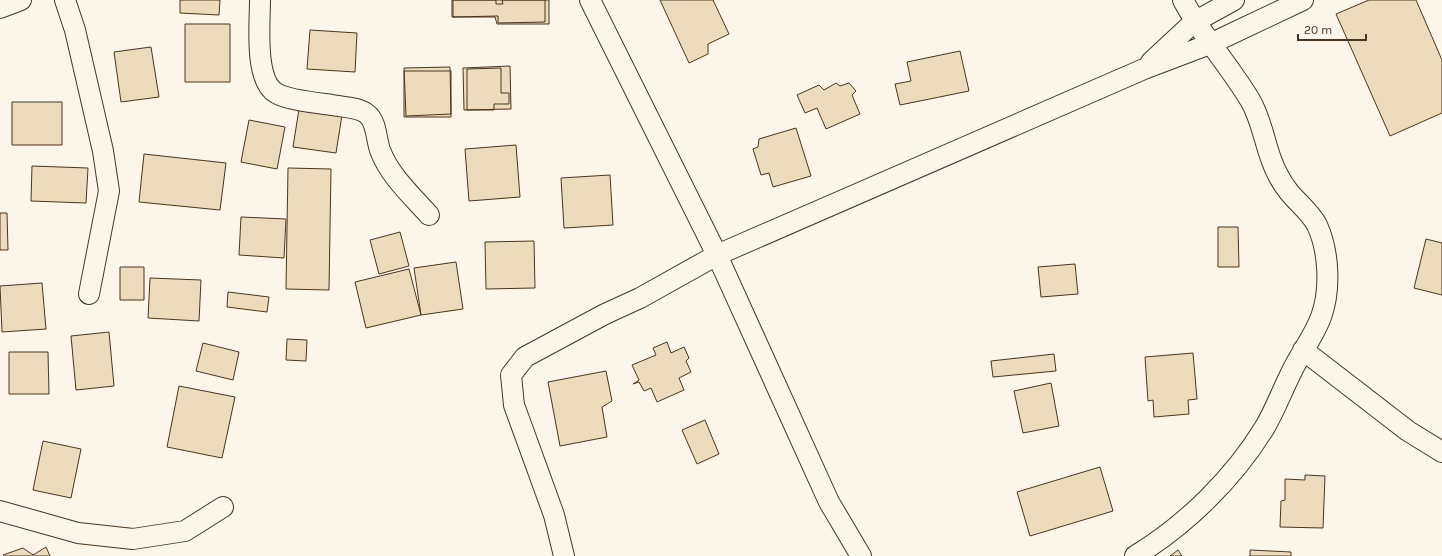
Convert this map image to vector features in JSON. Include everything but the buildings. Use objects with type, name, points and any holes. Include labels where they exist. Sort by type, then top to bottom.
[{"type":"street","points":[[0,8],[22,0]]},
{"type":"street","points":[[66,0],[75,30],[103,151],[109,191],[90,294]]},
{"type":"street","points":[[260,0],[261,64],[267,83],[276,93],[298,99],[353,108],[366,113],[373,121],[381,152],[392,172],[430,215]]},
{"type":"street","points":[[590,0],[717,255],[829,502],[861,556]]},
{"type":"street","points":[[1135,556],[1151,546],[1187,516],[1212,493],[1239,463],[1264,427],[1321,317],[1328,289],[1326,258],[1317,225],[1288,191],[1276,172],[1251,101],[1194,22],[1183,0]]},
{"type":"street","points":[[1144,69],[1194,22],[1234,0]]},
{"type":"street","points":[[564,556],[554,515],[514,405],[511,375],[525,357],[605,314],[640,298],[717,255],[1144,69],[1210,44],[1303,0]]},
{"type":"street","points":[[1303,350],[1408,431],[1442,452]]},
{"type":"street","points":[[0,512],[78,533],[133,539],[185,531],[223,507]]}]
